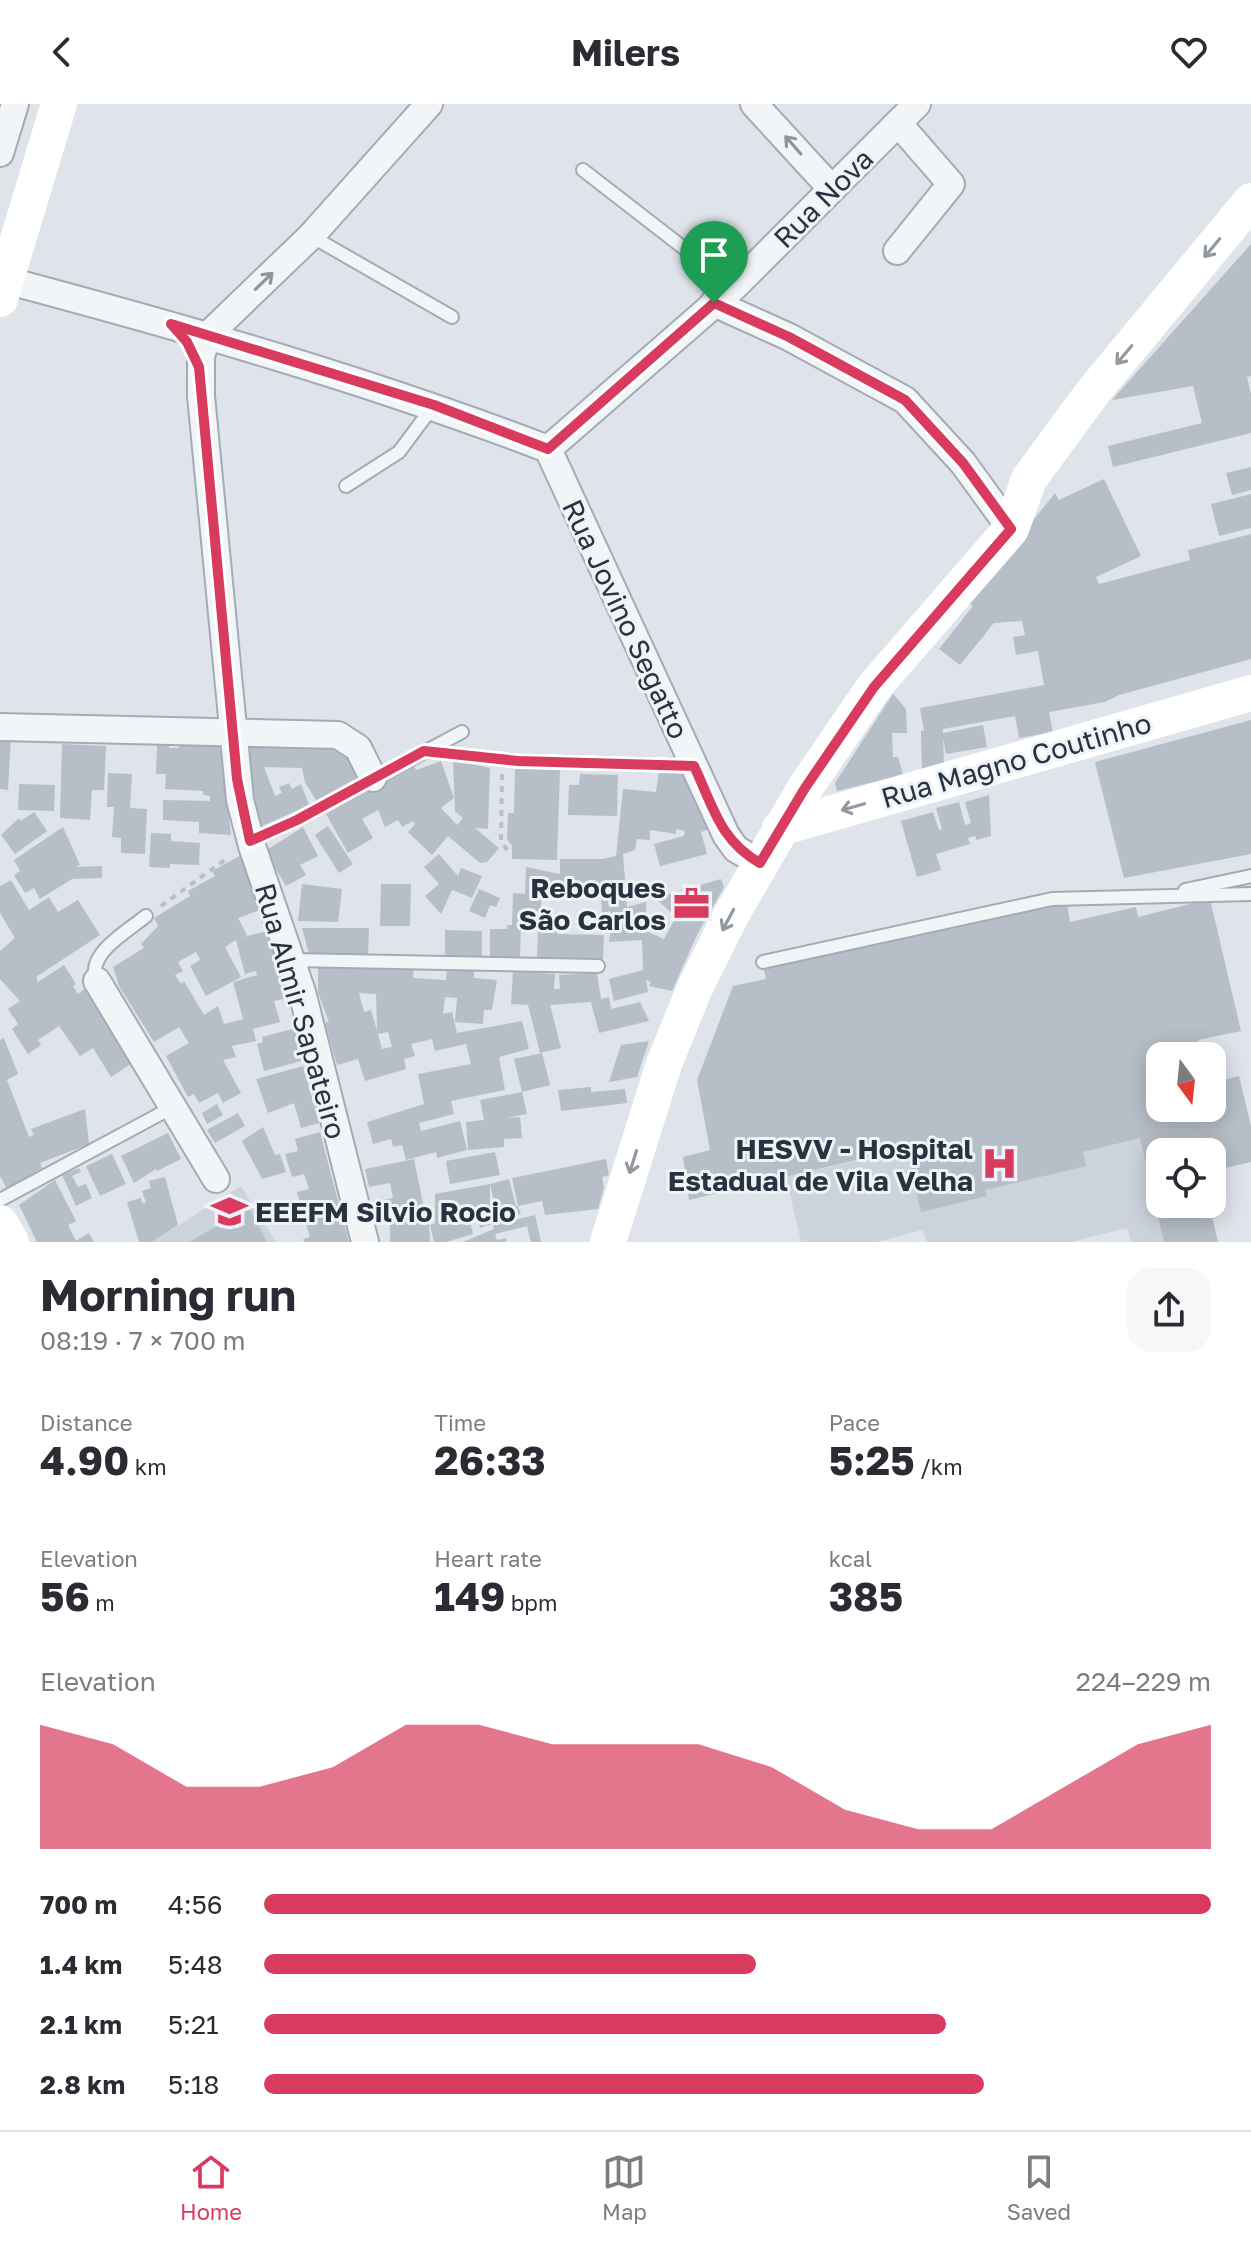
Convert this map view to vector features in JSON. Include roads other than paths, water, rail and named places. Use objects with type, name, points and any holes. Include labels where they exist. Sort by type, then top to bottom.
[{"type":"street","points":[[0,153],[15,104]]},
{"type":"street","points":[[59,104],[3,290],[171,324],[434,405],[548,449]]},
{"type":"street","points":[[754,104],[831,188]]},
{"type":"street","name":"Rua Nova","points":[[548,449],[724,295],[917,104]]},
{"type":"street","points":[[200,381],[202,349],[208,335],[311,236],[424,106]]},
{"type":"street","points":[[897,251],[951,184],[898,123]]},
{"type":"street","points":[[608,1242],[678,1027],[711,953],[780,828],[874,687],[1011,529],[1029,479],[1059,436],[1251,201]]},
{"type":"street","points":[[724,295],[789,337],[905,400],[963,463],[1011,529]]},
{"type":"street","points":[[171,324],[194,354],[200,381]]},
{"type":"street","name":"Rua Almir Sapateiro","points":[[200,381],[240,800],[250,841],[293,960],[365,1242]]},
{"type":"street","name":"Rua Jovino Segatto","points":[[548,449],[731,843],[760,863]]},
{"type":"street","name":"Rua Magno Coutinho","points":[[780,828],[1251,693]]},
{"type":"street","points":[[0,727],[338,735],[358,748],[373,778]]},
{"type":"street","points":[[97,981],[216,1179]]},
{"type":"street","points":[[0,1223],[11,1242]]},
{"type":"lane","points":[[583,170],[724,295]]},
{"type":"lane","points":[[311,236],[452,317]]},
{"type":"lane","points":[[346,486],[399,452],[434,405]]},
{"type":"lane","points":[[250,841],[297,820],[462,732]]},
{"type":"lane","points":[[424,751],[502,760],[694,766]]},
{"type":"lane","points":[[1150,897],[1251,876]]},
{"type":"lane","points":[[763,962],[1052,899],[1251,894]]},
{"type":"lane","points":[[97,981],[94,967],[101,954],[146,916]]},
{"type":"lane","points":[[293,960],[598,966]]},
{"type":"lane","points":[[0,1200],[173,1107]]},
{"type":"place","name":"Reboques São Carlos","points":[[692,903]]},
{"type":"place","name":"HESVV - Hospital Estadual de Vila Velha","points":[[999,1164]]},
{"type":"place","name":"EEEFM Silvio Rocio","points":[[229,1211]]}]
